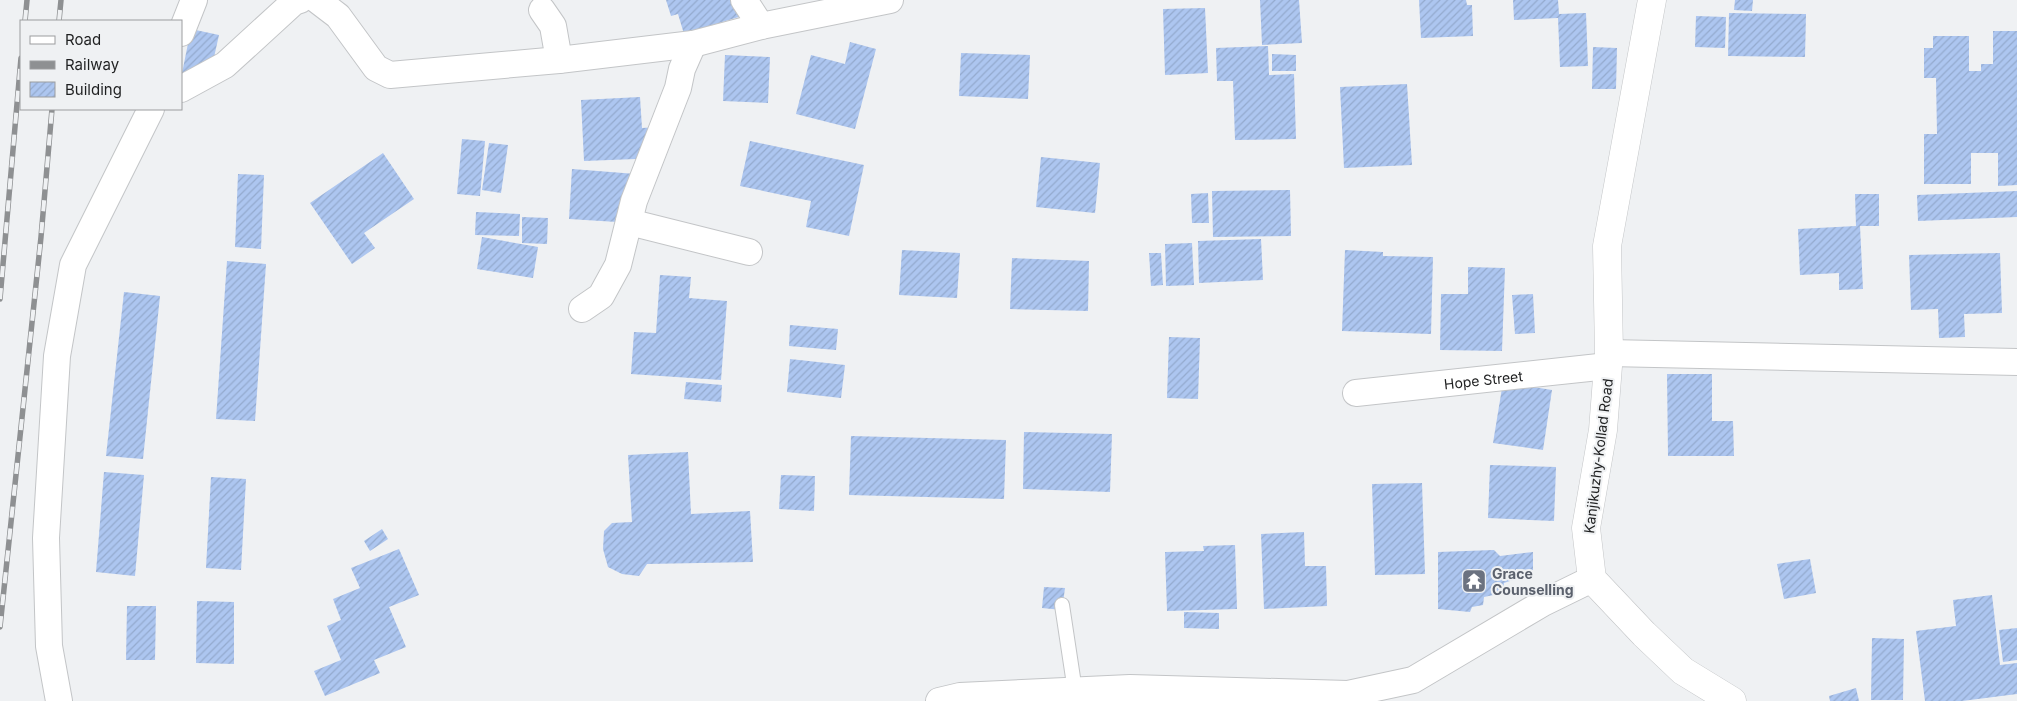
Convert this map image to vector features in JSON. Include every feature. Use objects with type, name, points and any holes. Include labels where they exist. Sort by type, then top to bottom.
[{"type":"main road","name":"Kanjikuzhy-Kollad Road","points":[[1592,579],[1586,528],[1603,430],[1609,360],[1607,246],[1652,0]]},
{"type":"main road","points":[[1592,579],[1644,634],[1683,671],[1732,701]]},
{"type":"street","points":[[182,30],[194,0]]},
{"type":"street","points":[[182,88],[225,65],[294,2],[300,0]]},
{"type":"street","points":[[317,0],[338,16],[376,68],[390,75],[559,60],[693,44],[761,26],[890,0]]},
{"type":"street","points":[[744,0],[761,26]]},
{"type":"street","points":[[542,10],[553,26],[559,60]]},
{"type":"street","points":[[582,309],[601,296],[618,265],[634,201],[678,88],[682,69],[693,44]]},
{"type":"street","points":[[59,701],[49,646],[46,538],[57,356],[73,265],[150,110]]},
{"type":"street","points":[[629,222],[748,252]]},
{"type":"street","name":"Hope Street","points":[[1356,392],[1609,360],[2017,362]]},
{"type":"street","points":[[939,701],[960,696],[1130,688],[1348,694],[1413,680],[1543,604],[1592,579]]},
{"type":"lane","points":[[1062,605],[1075,691]]},
{"type":"building","points":[[666,0],[741,0],[745,15],[684,34],[678,14],[671,16]]},
{"type":"building","points":[[1260,0],[1299,0],[1302,43],[1262,45]]},
{"type":"building","points":[[1419,0],[1466,0],[1467,5],[1472,5],[1473,36],[1421,38]]},
{"type":"building","points":[[1513,0],[1558,0],[1559,14],[1586,13],[1588,66],[1560,67],[1558,18],[1514,20]]},
{"type":"building","points":[[1735,0],[1753,0],[1752,11],[1734,10]]},
{"type":"building","points":[[1205,8],[1208,73],[1165,75],[1163,9]]},
{"type":"building","points":[[1729,13],[1806,14],[1805,57],[1728,56]]},
{"type":"building","points":[[1696,16],[1726,17],[1725,48],[1695,47]]},
{"type":"building","points":[[191,29],[219,35],[208,84],[182,78]]},
{"type":"building","points":[[1993,31],[2017,31],[2017,185],[1998,186],[1998,153],[1971,153],[1971,184],[1924,184],[1924,134],[1937,134],[1936,78],[1924,78],[1924,48],[1933,48],[1933,36],[1969,36],[1969,71],[1981,71],[1981,64],[1993,64]]},
{"type":"building","points":[[850,42],[876,49],[855,129],[796,114],[811,55],[845,64]]},
{"type":"building","points":[[1268,46],[1269,75],[1294,74],[1296,139],[1235,140],[1233,81],[1217,81],[1216,48]]},
{"type":"building","points":[[1593,47],[1617,48],[1616,89],[1592,89]]},
{"type":"building","points":[[961,53],[1030,55],[1028,99],[959,96]]},
{"type":"building","points":[[1272,54],[1296,55],[1296,71],[1272,71]]},
{"type":"building","points":[[725,55],[770,57],[768,103],[723,101]]},
{"type":"building","points":[[1407,84],[1412,165],[1344,168],[1340,87]]},
{"type":"building","points":[[640,97],[642,128],[660,127],[662,158],[584,161],[581,100]]},
{"type":"building","points":[[462,139],[485,141],[480,196],[457,194]]},
{"type":"building","points":[[750,141],[864,165],[849,236],[806,227],[811,201],[740,186]]},
{"type":"building","points":[[489,143],[508,145],[501,193],[482,190]]},
{"type":"building","points":[[383,153],[414,199],[364,233],[375,248],[352,264],[310,203]]},
{"type":"building","points":[[1041,157],[1100,163],[1095,213],[1036,207]]},
{"type":"building","points":[[572,169],[636,174],[633,223],[569,219]]},
{"type":"building","points":[[238,174],[264,175],[261,249],[235,247]]},
{"type":"building","points":[[1290,190],[1291,236],[1213,237],[1212,191]]},
{"type":"building","points":[[2017,191],[2017,217],[1918,221],[1917,195]]},
{"type":"building","points":[[1208,193],[1209,223],[1192,223],[1191,194]]},
{"type":"building","points":[[1855,194],[1879,194],[1879,226],[1860,226],[1863,289],[1839,290],[1839,273],[1800,275],[1798,229],[1856,226]]},
{"type":"building","points":[[476,212],[520,214],[519,236],[475,235]]},
{"type":"building","points":[[522,217],[548,218],[547,244],[522,243]]},
{"type":"building","points":[[482,237],[538,247],[533,278],[477,269]]},
{"type":"building","points":[[1261,239],[1263,280],[1199,283],[1198,241]]},
{"type":"building","points":[[1192,243],[1194,285],[1166,286],[1165,244]]},
{"type":"building","points":[[902,250],[960,253],[957,298],[899,295]]},
{"type":"building","points":[[1345,250],[1383,252],[1383,256],[1433,257],[1431,334],[1342,331]]},
{"type":"building","points":[[1149,253],[1161,253],[1163,285],[1151,286]]},
{"type":"building","points":[[2000,253],[2002,313],[1964,314],[1965,337],[1939,338],[1938,309],[1911,310],[1909,255]]},
{"type":"building","points":[[1012,258],[1089,261],[1088,311],[1010,309]]},
{"type":"building","points":[[227,261],[266,264],[255,421],[216,419]]},
{"type":"building","points":[[1468,267],[1505,268],[1502,351],[1440,350],[1441,294],[1468,294]]},
{"type":"building","points":[[660,275],[691,277],[689,298],[727,301],[721,380],[631,374],[634,332],[656,333]]},
{"type":"building","points":[[124,292],[160,296],[143,459],[106,456]]},
{"type":"building","points":[[1533,294],[1535,333],[1515,334],[1512,295]]},
{"type":"building","points":[[790,325],[838,329],[836,350],[789,346]]},
{"type":"building","points":[[1169,337],[1200,338],[1198,399],[1167,398]]},
{"type":"building","points":[[790,359],[845,365],[841,398],[787,392]]},
{"type":"building","points":[[1667,374],[1712,374],[1712,421],[1733,421],[1734,456],[1668,456]]},
{"type":"building","points":[[686,382],[722,385],[721,402],[684,399]]},
{"type":"building","points":[[1503,382],[1552,390],[1543,450],[1493,443]]},
{"type":"building","points":[[1024,432],[1112,434],[1110,492],[1023,489]]},
{"type":"building","points":[[851,436],[1006,440],[1004,499],[849,495]]},
{"type":"building","points":[[688,452],[691,514],[750,511],[753,562],[647,564],[639,576],[622,574],[608,567],[603,549],[604,531],[612,523],[632,522],[628,455]]},
{"type":"building","points":[[1490,465],[1556,467],[1554,521],[1488,518]]},
{"type":"building","points":[[104,472],[144,475],[135,576],[96,572]]},
{"type":"building","points":[[781,475],[815,476],[814,511],[779,509]]},
{"type":"building","points":[[211,477],[246,479],[241,570],[206,568]]},
{"type":"building","points":[[1422,483],[1425,574],[1375,575],[1372,484]]},
{"type":"building","points":[[382,529],[388,539],[370,551],[364,541]]},
{"type":"building","points":[[1304,532],[1305,566],[1326,566],[1327,606],[1264,609],[1261,534]]},
{"type":"building","points":[[1235,545],[1237,609],[1167,611],[1165,552],[1204,551],[1203,546]]},
{"type":"building","points":[[399,549],[419,595],[389,607],[406,647],[374,660],[380,673],[325,696],[314,671],[341,660],[327,626],[341,620],[333,599],[360,588],[351,568]]},
{"type":"building","name":"Grace Counselling","points":[[1494,550],[1500,556],[1533,552],[1533,570],[1516,569],[1516,579],[1504,583],[1503,593],[1484,597],[1483,605],[1472,607],[1470,612],[1438,609],[1438,552]]},
{"type":"building","points":[[1810,559],[1816,593],[1784,599],[1777,564]]},
{"type":"building","points":[[1044,587],[1065,588],[1062,610],[1042,608]]},
{"type":"building","points":[[1992,595],[2000,665],[2017,663],[2017,694],[1962,701],[1925,701],[1916,631],[1956,626],[1953,600]]},
{"type":"building","points":[[197,601],[234,602],[234,664],[196,663]]},
{"type":"building","points":[[127,606],[156,606],[155,660],[126,660]]},
{"type":"building","points":[[1184,612],[1219,613],[1219,629],[1184,628]]},
{"type":"building","points":[[2017,628],[2017,660],[2003,662],[1999,630]]},
{"type":"building","points":[[1872,638],[1904,639],[1903,700],[1871,700]]},
{"type":"building","points":[[1856,688],[1859,701],[1830,701],[1829,696]]},
{"type":"railway","points":[[25,20],[27,0]]},
{"type":"railway","points":[[59,20],[61,0]]},
{"type":"railway","points":[[0,299],[20,69]]},
{"type":"railway","points":[[0,627],[41,237],[52,110]]},
{"type":"place","name":"Grace Counselling","points":[[1474,581]]}]
